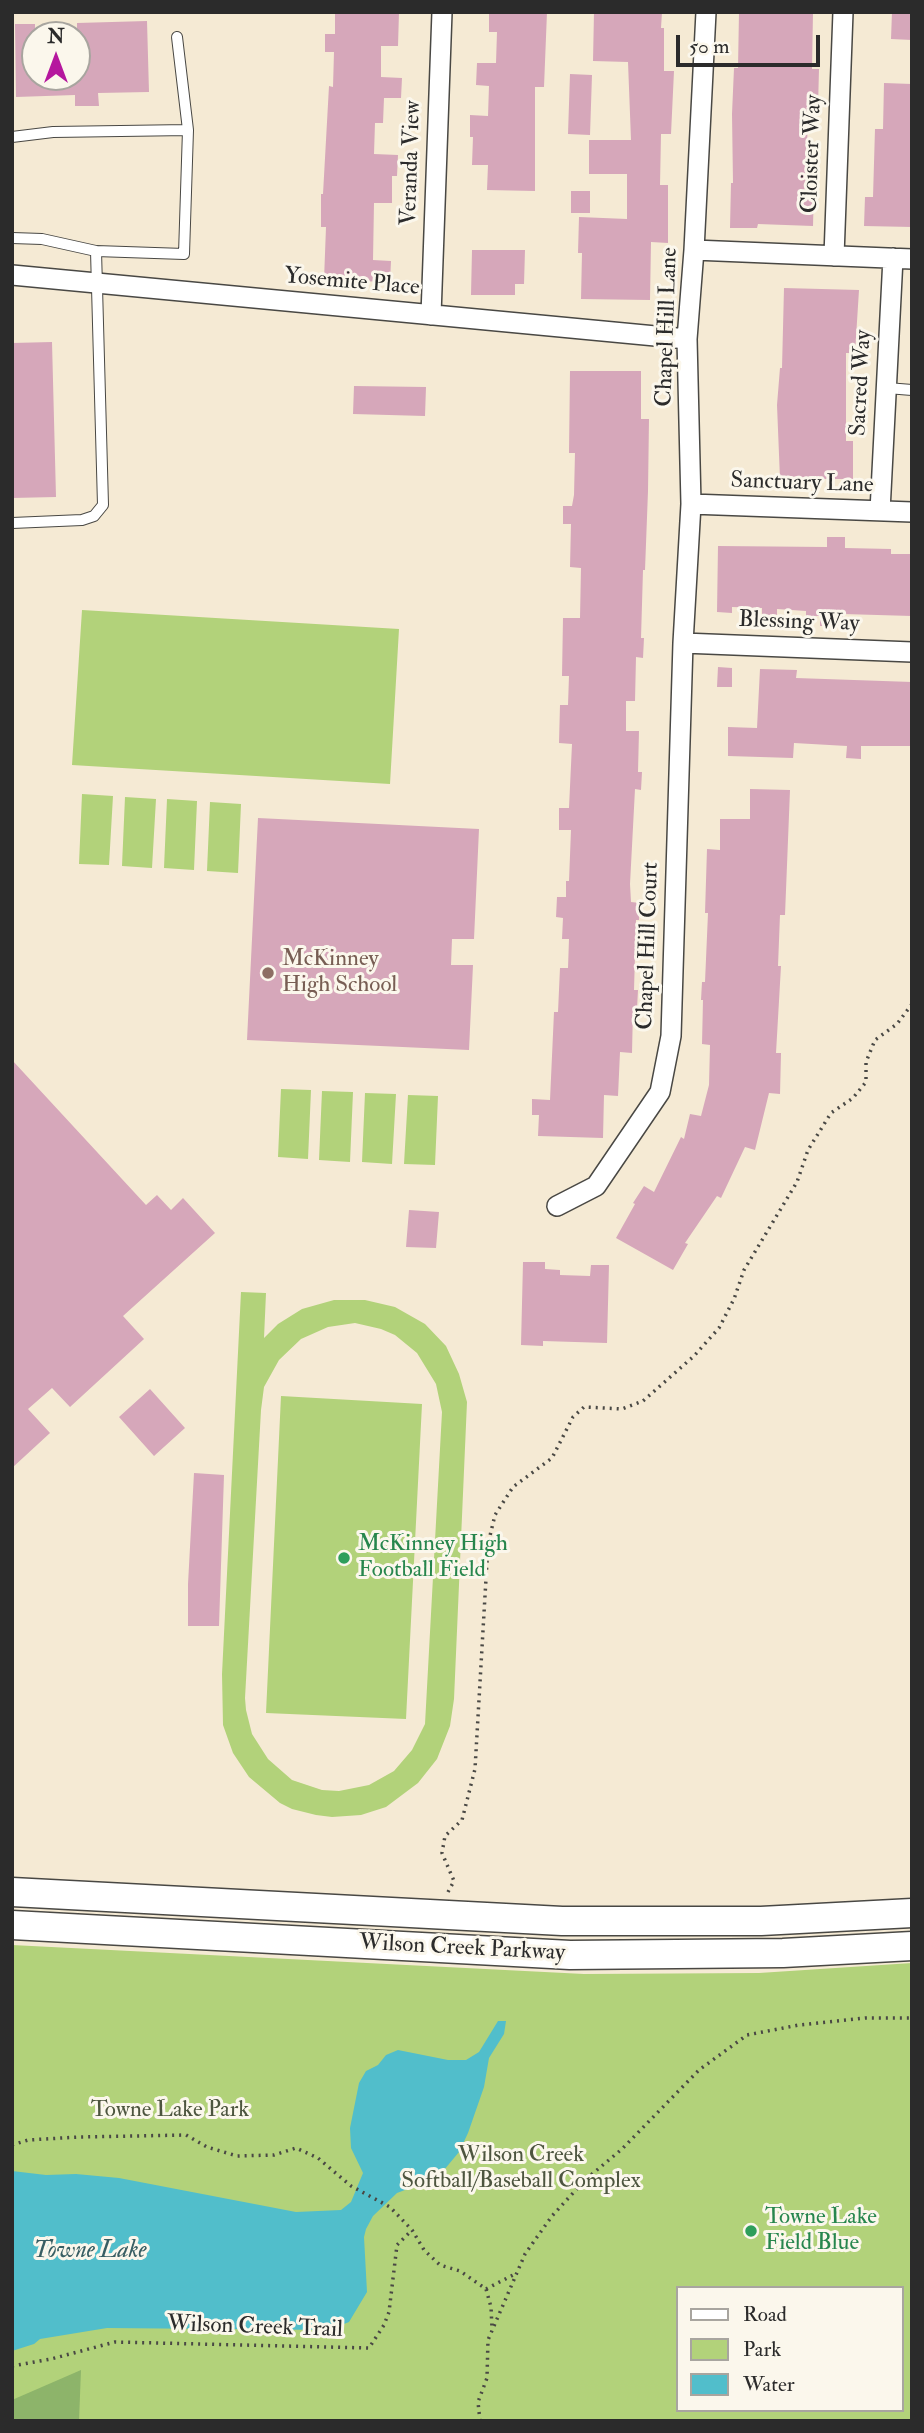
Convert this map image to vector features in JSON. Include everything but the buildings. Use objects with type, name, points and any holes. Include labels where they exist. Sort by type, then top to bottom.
[{"type":"main road","name":"Wilson Creek Parkway","points":[[12,1892],[575,1921],[761,1921],[912,1913]]},
{"type":"main road","name":"Wilson Creek Parkway","points":[[12,1924],[570,1955],[770,1954],[912,1946]]},
{"type":"street","name":"Veranda View","points":[[431,315],[442,12]]},
{"type":"street","name":"Chapel Hill Lane","points":[[684,643],[691,504],[687,339],[706,12]]},
{"type":"street","name":"Cloister Way","points":[[834,256],[843,12]]},
{"type":"street","points":[[694,250],[903,258]]},
{"type":"street","name":"Sacred Way","points":[[880,511],[887,388],[903,258]]},
{"type":"street","name":"Yosemite Place","points":[[12,275],[687,339]]},
{"type":"street","name":"Sanctuary Lane","points":[[691,504],[912,512]]},
{"type":"street","name":"Blessing Way","points":[[684,643],[912,652]]},
{"type":"street","name":"Chapel Hill Court","points":[[557,1206],[596,1186],[660,1092],[671,1035],[684,643]]},
{"type":"lane","points":[[12,238],[42,239],[96,251],[184,254],[188,130],[177,37]]},
{"type":"lane","points":[[12,137],[53,132],[188,130]]},
{"type":"lane","points":[[12,523],[82,520],[94,516],[103,505],[96,251]]},
{"type":"lane","points":[[887,388],[912,390]]},
{"type":"path","points":[[448,1892],[454,1881],[442,1853],[445,1836],[462,1820],[475,1769],[488,1544],[495,1515],[513,1487],[552,1458],[573,1417],[584,1408],[622,1409],[643,1401],[694,1356],[719,1328],[734,1299],[744,1270],[797,1182],[808,1150],[831,1113],[853,1098],[866,1082],[866,1062],[875,1040],[897,1024],[912,1004]]},
{"type":"path","points":[[480,2421],[478,2402],[487,2378],[488,2340],[524,2254],[552,2216],[585,2180],[622,2149],[699,2070],[747,2035],[852,2019],[912,2018]]},
{"type":"path","points":[[12,2145],[28,2140],[79,2137],[186,2135],[207,2147],[237,2157],[274,2155],[296,2148],[318,2158],[351,2186],[390,2207],[412,2230],[424,2250],[440,2265],[460,2271],[486,2289],[491,2308],[492,2330]]},
{"type":"path","name":"Wilson Creek Trail","points":[[12,2366],[115,2342],[369,2348],[389,2312],[397,2245],[412,2230]]},
{"type":"path","points":[[486,2289],[516,2274]]},
{"type":"green space","points":[[82,610],[399,629],[390,784],[72,765]]},
{"type":"green space","points":[[82,794],[113,796],[109,865],[79,864]]},
{"type":"green space","points":[[125,797],[156,799],[152,868],[122,866]]},
{"type":"green space","points":[[167,799],[197,801],[194,870],[164,868]]},
{"type":"green space","points":[[210,802],[241,804],[238,873],[207,871]]},
{"type":"green space","points":[[281,1089],[311,1090],[308,1159],[278,1157]]},
{"type":"green space","points":[[322,1091],[353,1092],[350,1162],[319,1160]]},
{"type":"green space","points":[[365,1093],[396,1094],[392,1164],[362,1162]]},
{"type":"green space","points":[[408,1095],[438,1096],[435,1165],[404,1164]]},
{"type":"green space","points":[[241,1292],[266,1293],[264,1338],[278,1324],[302,1309],[334,1300],[365,1300],[395,1307],[425,1324],[446,1346],[459,1374],[467,1402],[454,1699],[450,1726],[437,1759],[418,1783],[386,1807],[361,1815],[332,1817],[292,1809],[280,1803],[249,1777],[233,1753],[223,1725],[222,1674]],"holes":[[[355,1323],[395,1335],[417,1353],[436,1384],[442,1412],[425,1724],[412,1750],[394,1771],[369,1785],[339,1791],[322,1790],[292,1780],[268,1759],[252,1734],[246,1710],[261,1410],[264,1387],[279,1360],[301,1339],[328,1327]]]},
{"type":"green space","name":"McKinney High Football Field","points":[[281,1396],[422,1404],[406,1719],[266,1713]]},
{"type":"green space","name":"Wilson Creek Softball/Baseball Complex","points":[[12,1945],[584,1974],[759,1973],[912,1963],[912,2421],[12,2421]]},
{"type":"green space","points":[[81,2370],[79,2421],[12,2421],[12,2400]]},
{"type":"water","name":"Towne Lake","points":[[498,2021],[506,2021],[504,2034],[489,2058],[484,2087],[459,2152],[444,2170],[426,2182],[397,2193],[373,2216],[366,2229],[364,2237],[367,2292],[349,2322],[329,2330],[107,2328],[40,2339],[34,2344],[12,2351],[12,2171],[119,2178],[296,2212],[341,2210],[351,2202],[363,2173],[351,2148],[350,2128],[359,2083],[366,2071],[378,2065],[386,2055],[398,2050],[448,2060],[466,2060],[479,2052]]},
{"type":"place","name":"McKinney High School","points":[[268,973]]},
{"type":"place","name":"McKinney High Football Field","points":[[344,1558]]},
{"type":"place","name":"Towne Lake Field Blue","points":[[751,2231]]},
{"type":"park label","name":"Towne Lake Park","points":[[170,2111]]}]
